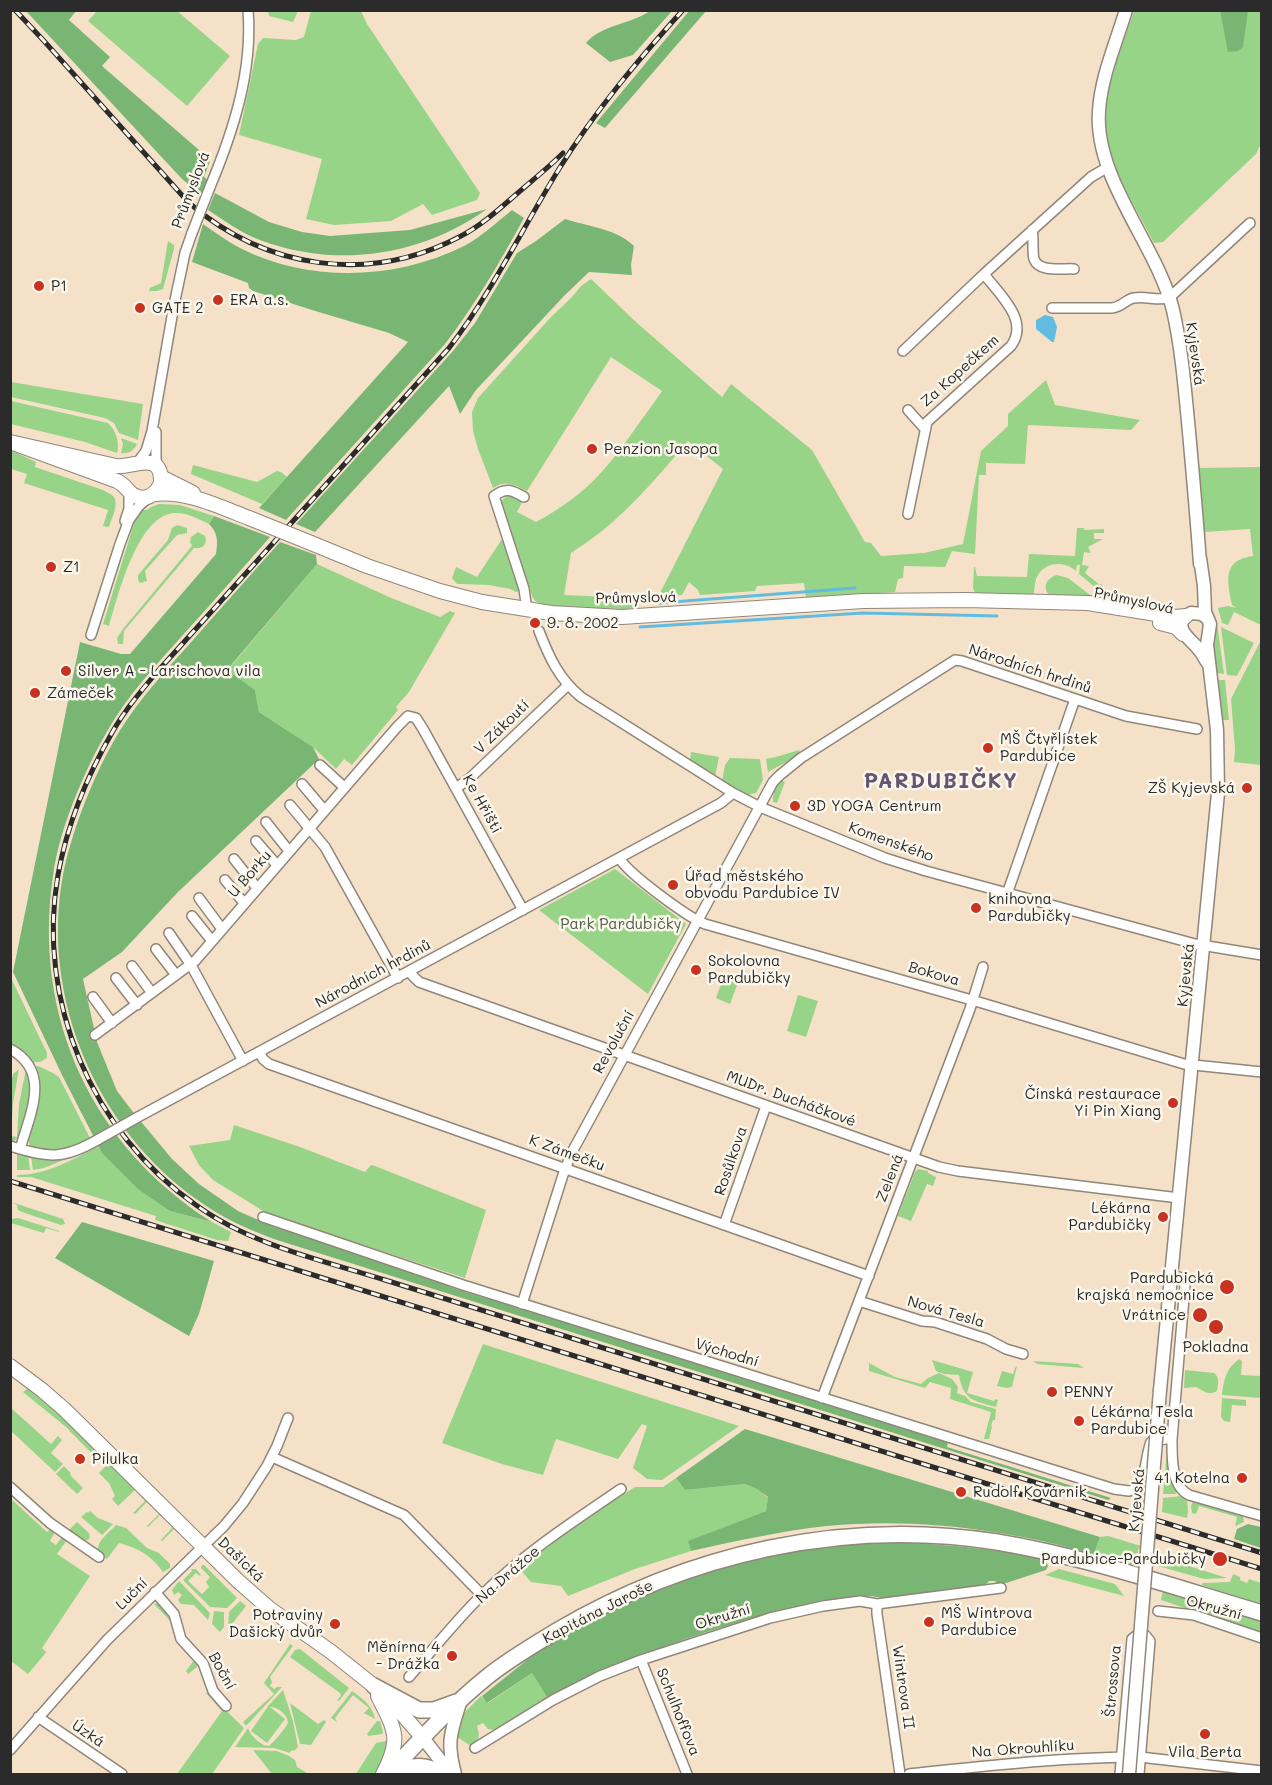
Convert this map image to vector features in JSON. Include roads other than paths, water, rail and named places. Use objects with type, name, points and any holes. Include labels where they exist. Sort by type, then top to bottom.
[{"type":"main road","name":"Průmyslová","points":[[10,442],[116,466],[126,467],[148,462],[154,465],[160,474],[249,518]]},
{"type":"main road","name":"Průmyslová","points":[[10,442],[117,481],[139,497],[164,493],[186,497],[249,518],[374,569],[440,591],[527,610],[569,615],[622,617],[863,601],[965,600],[1088,603],[1175,617],[1189,615]]},
{"type":"main road","name":"Průmyslová","points":[[128,490],[125,481],[126,474],[129,468],[136,463]]},
{"type":"main road","name":"Průmyslová","points":[[152,495],[160,486],[160,474]]},
{"type":"main road","name":"Průmyslová","points":[[1040,603],[1126,614],[1174,626],[1186,636]]},
{"type":"main road","name":"Dašická","points":[[10,1366],[64,1409],[262,1602],[374,1686],[423,1738]]},
{"type":"main road","name":"Kapitána Jaroše","points":[[423,1738],[486,1678],[524,1651],[574,1621],[642,1587],[750,1552],[829,1538],[904,1535],[963,1538],[1019,1546],[1089,1562],[1262,1613]]},
{"type":"main road","points":[[374,1686],[419,1710],[434,1710],[462,1699]]},
{"type":"main road","points":[[374,1686],[395,1734],[393,1753],[383,1774]]},
{"type":"main road","points":[[388,1774],[423,1738]]},
{"type":"main road","points":[[395,1774],[419,1766],[430,1767],[442,1774]]},
{"type":"street","name":"Průmyslová","points":[[136,463],[144,456],[149,445],[185,253],[219,164],[242,87],[248,46],[248,10]]},
{"type":"street","name":"Kyjevská","points":[[1126,10],[1105,76],[1100,102],[1099,135],[1108,167],[1163,281],[1181,350],[1204,586],[1204,608],[1209,626],[1207,645],[1219,769],[1204,946],[1168,1300],[1129,1774]]},
{"type":"street","points":[[903,351],[1091,177],[1108,167]]},
{"type":"street","points":[[1052,308],[1112,308],[1121,306],[1134,298],[1160,300],[1169,298],[1250,223]]},
{"type":"street","points":[[1032,230],[1034,257],[1038,264],[1046,268],[1074,269]]},
{"type":"street","name":"Za Kopečkem","points":[[909,514],[927,422],[1011,346],[1016,337],[1014,312],[984,274]]},
{"type":"street","name":"Průmyslová","points":[[160,474],[156,464],[156,447],[161,382]]},
{"type":"street","name":"Za Kopečkem","points":[[908,410],[925,429]]},
{"type":"street","points":[[524,497],[506,489],[494,496],[524,589],[527,610]]},
{"type":"street","name":"Průmyslová","points":[[91,635],[129,509],[128,490]]},
{"type":"street","name":"Průmyslová","points":[[120,544],[132,516],[139,506],[152,495]]},
{"type":"street","name":"Kyjevská","points":[[1189,615],[1196,607],[1200,593],[1200,558]]},
{"type":"street","points":[[1202,614],[1209,626],[1206,636],[1199,640],[1186,636],[1182,623],[1189,615],[1202,614]]},
{"type":"street","name":"Komenského","points":[[539,631],[551,661],[567,686],[591,704],[733,793],[760,807],[907,866],[1204,946],[1262,955]]},
{"type":"street","name":"Kyjevská","points":[[1186,636],[1204,657],[1212,678]]},
{"type":"street","name":"Národních hrdinů","points":[[760,807],[773,782],[794,763],[955,660],[1135,718],[1197,729]]},
{"type":"street","name":"V Zákoutí","points":[[456,788],[470,779],[567,686]]},
{"type":"street","points":[[1007,894],[1075,699]]},
{"type":"street","name":"Ke Hřišti","points":[[411,715],[419,722],[523,910]]},
{"type":"street","name":"U Borku","points":[[95,1035],[191,965],[344,787],[405,718],[411,715]]},
{"type":"street","points":[[320,765],[344,787]]},
{"type":"street","points":[[302,784],[324,810]]},
{"type":"street","name":"Národních hrdinů","points":[[15,1147],[44,1155],[75,1152],[620,859],[722,803],[733,793]]},
{"type":"street","points":[[290,805],[325,847],[398,978]]},
{"type":"street","name":"Revoluční","points":[[522,1304],[571,1154],[760,807]]},
{"type":"street","points":[[266,822],[289,851]]},
{"type":"street","points":[[256,841],[277,866]]},
{"type":"street","points":[[234,859],[257,888]]},
{"type":"street","name":"Bokova","points":[[620,859],[636,875],[698,921],[1192,1065],[1262,1072]]},
{"type":"street","points":[[225,880],[244,903]]},
{"type":"street","points":[[199,898],[222,929]]},
{"type":"street","points":[[192,916],[212,941]]},
{"type":"street","points":[[168,933],[191,965],[243,1061]]},
{"type":"street","points":[[156,949],[176,975]]},
{"type":"street","points":[[132,966],[152,993]]},
{"type":"street","name":"Zelená","points":[[822,1398],[973,1000],[983,967]]},
{"type":"street","name":"MUDr. Ducháčkové","points":[[409,972],[418,982],[913,1158],[958,1171],[1179,1198]]},
{"type":"street","points":[[116,978],[137,1005]]},
{"type":"street","points":[[93,997],[112,1023]]},
{"type":"street","points":[[10,1049],[21,1055],[29,1065],[36,1085],[34,1101],[15,1147]]},
{"type":"street","name":"K Zámečku","points":[[259,1052],[270,1064],[869,1276]]},
{"type":"street","name":"Rosůlkova","points":[[724,1225],[766,1106]]},
{"type":"street","name":"Východní","points":[[263,1217],[463,1286],[1124,1491],[1135,1490],[1140,1486],[1151,1442],[1165,1438],[1172,1439]]},
{"type":"street","points":[[1171,1275],[1184,1280],[1172,1439],[1172,1455],[1179,1486],[1192,1497],[1262,1516]]},
{"type":"street","points":[[1168,1300],[1184,1302]]},
{"type":"street","name":"Nová Tesla","points":[[859,1301],[987,1339],[1005,1349],[1023,1354]]},
{"type":"street","name":"Luční","points":[[10,1750],[107,1640],[224,1526],[243,1503],[272,1457],[288,1418]]},
{"type":"street","points":[[272,1457],[404,1515],[482,1595]]},
{"type":"street","points":[[10,1487],[50,1523],[99,1557]]},
{"type":"street","name":"Na Drážce","points":[[409,1677],[482,1595],[509,1571],[621,1489]]},
{"type":"street","name":"Okružní","points":[[475,1748],[554,1700],[600,1676],[641,1660],[770,1618],[860,1601],[877,1604],[1002,1588]]},
{"type":"street","name":"Boční","points":[[155,1592],[174,1614],[181,1639],[203,1664],[213,1691],[226,1706]]},
{"type":"street","name":"Wintrova II","points":[[877,1604],[900,1774]]},
{"type":"street","name":"Okružní","points":[[1158,1611],[1194,1615],[1262,1638]]},
{"type":"street","name":"Štrossova","points":[[1120,1774],[1132,1639],[1137,1635],[1145,1635],[1150,1641],[1139,1774]]},
{"type":"street","name":"Schulhoffova","points":[[641,1660],[687,1774]]},
{"type":"street","points":[[453,1774],[449,1741],[462,1699]]},
{"type":"street","name":"Úzká","points":[[38,1718],[122,1774]]},
{"type":"street","name":"Dašická","points":[[423,1738],[453,1774]]},
{"type":"street","name":"Na Okrouhlíku","points":[[909,1774],[1014,1763],[1122,1757],[1262,1770]]},
{"type":"water","points":[[1045,315],[1053,317],[1057,327],[1054,342],[1036,329],[1036,320]]},
{"type":"waterway","points":[[659,603],[855,588]]},
{"type":"waterway","points":[[640,627],[863,613],[997,616]]},
{"type":"railway","points":[[15,10],[189,203],[219,225],[251,243],[285,255],[319,263],[355,264],[391,261],[426,251],[461,236],[481,223],[563,153]]},
{"type":"railway","points":[[683,10],[633,67],[587,127],[559,169],[479,305],[449,348],[157,672],[113,731],[95,765],[67,837],[58,875],[53,922],[56,969],[65,1015],[80,1060],[101,1102],[127,1141],[159,1175],[217,1219],[263,1241],[1262,1553]]},
{"type":"railway","points":[[10,1181],[1262,1569]]},
{"type":"place","name":"P1","points":[[39,286]]},
{"type":"place","name":"ERA a.s.","points":[[218,300]]},
{"type":"place","name":"GATE 2","points":[[140,308]]},
{"type":"place","name":"Penzion Jasopa","points":[[592,449]]},
{"type":"place","name":"Z1","points":[[51,567]]},
{"type":"place","name":"9. 8. 2002","points":[[535,623]]},
{"type":"place","name":"Silver A - Larischova vila","points":[[66,671]]},
{"type":"place","name":"Zámeček","points":[[35,693]]},
{"type":"place","name":"MŠ Čtyřlístek Pardubice","points":[[988,748]]},
{"type":"place","name":"ZŠ Kyjevská","points":[[1247,788]]},
{"type":"place","name":"3D YOGA Centrum","points":[[795,806]]},
{"type":"place","name":"Úřad městského obvodu Pardubice IV","points":[[673,885]]},
{"type":"place","name":"knihovna Pardubičky","points":[[976,908]]},
{"type":"place","name":"Sokolovna Pardubičky","points":[[696,970]]},
{"type":"place","name":"Čínská restaurace Yi Pin Xiang","points":[[1173,1103]]},
{"type":"place","name":"Lékárna Pardubičky","points":[[1163,1217]]},
{"type":"place","name":"Pardubická krajská nemocnice","points":[[1227,1287]]},
{"type":"place","name":"Vrátnice","points":[[1200,1315]]},
{"type":"place","name":"Pokladna","points":[[1216,1327]]},
{"type":"place","name":"PENNY","points":[[1052,1392]]},
{"type":"place","name":"Lékárna Tesla Pardubice","points":[[1079,1421]]},
{"type":"place","name":"Pilulka","points":[[80,1459]]},
{"type":"place","name":"41 Kotelna","points":[[1242,1478]]},
{"type":"place","name":"Rudolf Kovárnik","points":[[961,1492]]},
{"type":"place","name":"Pardubice-Pardubičky","points":[[1220,1559]]},
{"type":"place","name":"MŠ Wintrova Pardubice","points":[[929,1622]]},
{"type":"place","name":"Potraviny Dašický dvůr","points":[[335,1624]]},
{"type":"place","name":"Měnírna 4 - Drážka","points":[[452,1656]]},
{"type":"place","name":"Vila Berta","points":[[1205,1734]]},
{"type":"district","name":"PARDUBIČKY","points":[[941,782]]},
{"type":"park label","name":"Park Pardubičky","points":[[621,924]]}]
